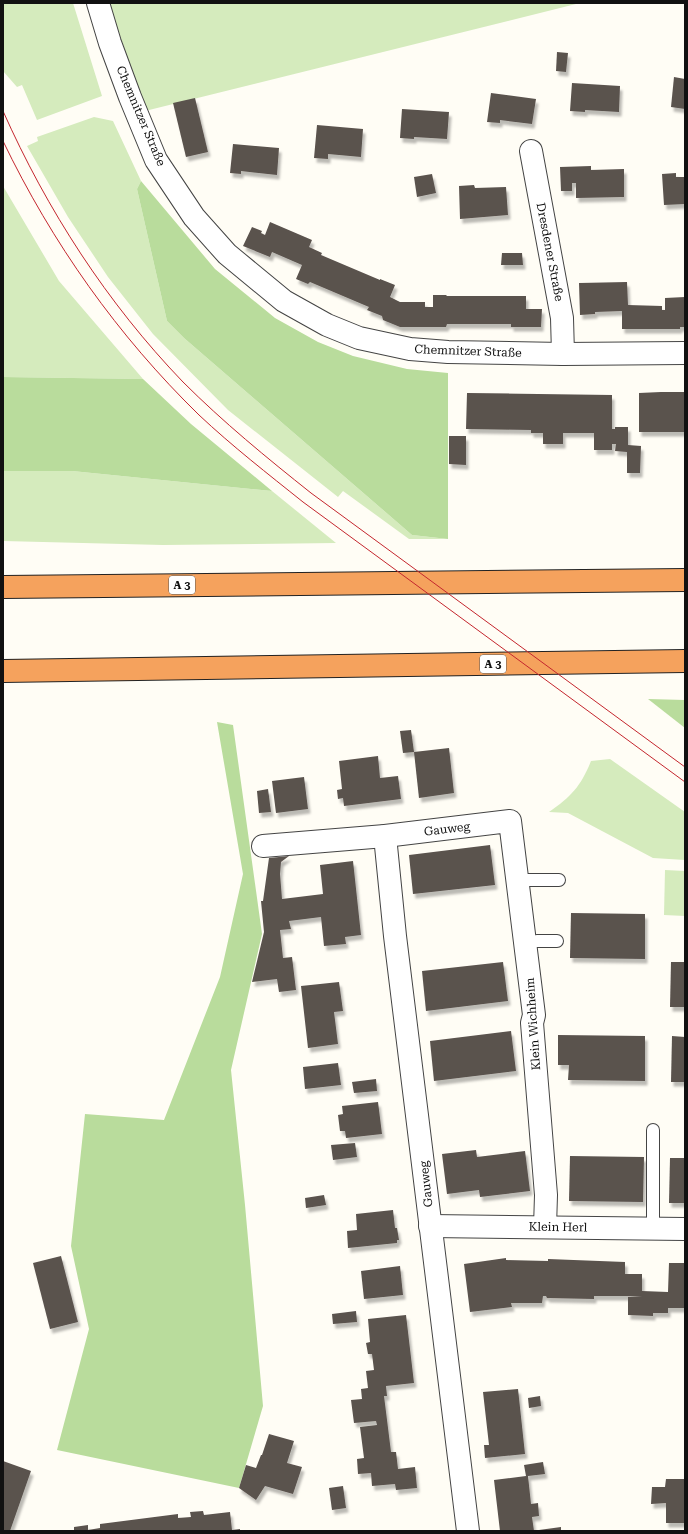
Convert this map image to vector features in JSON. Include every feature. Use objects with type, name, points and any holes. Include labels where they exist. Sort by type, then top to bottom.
[{"type":"highway","name":"A 3","points":[[3,587],[685,580]]},
{"type":"highway","name":"A 3","points":[[3,671],[685,662]]},
{"type":"street","name":"Chemnitzer Straße","points":[[98,3],[110,43],[156,160],[194,217],[227,254],[284,302],[327,325],[359,338],[410,349],[448,352],[563,354],[685,352]]},
{"type":"street","name":"Dresdener Straße","points":[[531,152],[562,318],[563,354]]},
{"type":"street","name":"Gauweg","points":[[263,846],[385,836],[510,821]]},
{"type":"street","name":"Klein Wichheim","points":[[510,821],[534,1015],[532,1023],[546,1195],[545,1227]]},
{"type":"street","name":"Gauweg","points":[[385,836],[430,1226],[468,1531]]},
{"type":"street","name":"Klein Herl","points":[[430,1226],[685,1229]]},
{"type":"lane","points":[[518,881],[559,880]]},
{"type":"lane","points":[[525,944],[537,941],[557,941]]},
{"type":"lane","points":[[652,1130],[653,1229]]},
{"type":"green space","points":[[3,3],[73,3],[102,96],[37,120],[22,85],[17,87],[3,71]]},
{"type":"green space","points":[[109,3],[580,3],[145,111]]},
{"type":"green space","points":[[94,117],[113,121],[141,181],[137,189],[167,321],[184,338],[412,535],[448,539],[409,539],[343,491],[338,497],[228,410],[153,334],[108,277],[68,217],[27,146],[38,141],[37,137]]},
{"type":"green space","points":[[141,181],[215,269],[275,318],[318,342],[353,356],[407,369],[448,373],[448,539],[412,535],[184,338],[167,321],[137,189]]},
{"type":"green space","points":[[3,186],[59,281],[143,379],[3,377]]},
{"type":"green space","points":[[3,377],[143,379],[191,424],[272,491],[72,471],[3,471]]},
{"type":"green space","points":[[3,471],[72,471],[272,491],[336,543],[163,545],[3,541]]},
{"type":"green space","points":[[648,699],[685,700],[685,728]]},
{"type":"green space","points":[[217,722],[233,725],[262,934],[231,1070],[263,1406],[239,1488],[57,1450],[89,1329],[71,1246],[85,1114],[164,1120],[220,977],[243,874]]},
{"type":"green space","points":[[610,759],[685,812],[685,860],[653,858],[568,813],[549,812],[569,796],[579,784],[591,761]]},
{"type":"green space","points":[[665,870],[685,871],[685,916],[664,915]]},
{"type":"building","points":[[557,52],[568,53],[566,72],[556,71]]},
{"type":"building","points":[[674,77],[685,79],[685,109],[671,107]]},
{"type":"building","points":[[572,83],[620,86],[619,112],[585,110],[585,112],[570,111]]},
{"type":"building","points":[[491,93],[536,99],[532,124],[500,120],[500,123],[487,122]]},
{"type":"building","points":[[195,98],[208,152],[186,157],[173,103]]},
{"type":"building","points":[[402,109],[449,112],[447,139],[414,137],[414,139],[400,138]]},
{"type":"building","points":[[317,125],[363,129],[361,157],[328,154],[328,159],[314,158]]},
{"type":"building","points":[[233,144],[279,148],[277,175],[241,171],[241,174],[230,173]]},
{"type":"building","points":[[591,166],[591,170],[624,169],[624,197],[576,198],[576,183],[572,183],[572,191],[561,191],[560,167]]},
{"type":"building","points":[[676,173],[676,177],[685,177],[685,204],[664,205],[662,174]]},
{"type":"building","points":[[432,174],[436,193],[417,197],[414,177]]},
{"type":"building","points":[[474,185],[475,188],[506,187],[508,215],[460,219],[459,186]]},
{"type":"building","points":[[270,222],[312,240],[309,247],[322,253],[321,255],[395,285],[390,297],[400,302],[425,302],[425,307],[433,307],[433,295],[526,296],[526,309],[542,309],[541,327],[511,327],[511,324],[447,324],[446,327],[400,327],[383,320],[382,316],[367,310],[369,307],[310,282],[308,284],[296,279],[302,265],[272,252],[270,257],[243,246],[252,227],[262,231],[261,233],[265,235]]},
{"type":"building","points":[[502,253],[522,253],[523,265],[501,265]]},
{"type":"building","points":[[627,282],[628,305],[662,306],[662,310],[665,310],[665,298],[685,297],[685,327],[680,327],[680,329],[622,329],[622,311],[595,312],[595,314],[580,315],[579,283]]},
{"type":"building","points":[[685,392],[685,432],[639,432],[639,393]]},
{"type":"building","points":[[467,393],[612,395],[612,429],[615,429],[615,427],[628,427],[628,445],[641,446],[640,473],[627,473],[627,452],[615,451],[616,444],[612,444],[612,450],[594,450],[594,433],[563,433],[563,444],[543,444],[543,433],[531,433],[531,430],[466,429]]},
{"type":"building","points":[[449,436],[466,436],[466,465],[449,464]]},
{"type":"building","points":[[411,730],[414,752],[403,753],[400,731]]},
{"type":"building","points":[[449,748],[454,793],[419,798],[414,752]]},
{"type":"building","points":[[378,756],[380,778],[398,776],[401,799],[344,806],[343,798],[338,799],[337,790],[342,789],[339,761]]},
{"type":"building","points":[[304,777],[308,809],[276,813],[272,781]]},
{"type":"building","points":[[268,789],[271,812],[259,813],[257,791]]},
{"type":"building","points":[[490,845],[495,885],[413,894],[409,855]]},
{"type":"building","points":[[289,856],[281,862],[280,874],[282,899],[323,894],[320,865],[353,861],[361,935],[345,937],[346,944],[324,946],[321,917],[289,921],[291,929],[280,930],[283,958],[292,957],[296,990],[279,992],[277,979],[252,982],[264,932],[261,901],[263,901],[269,858]]},
{"type":"building","points":[[571,913],[645,914],[645,959],[570,958]]},
{"type":"building","points":[[503,962],[508,1001],[426,1011],[422,971]]},
{"type":"building","points":[[671,962],[685,962],[685,1007],[670,1007]]},
{"type":"building","points":[[339,982],[343,1011],[334,1012],[338,1044],[308,1048],[301,986]]},
{"type":"building","points":[[511,1031],[516,1071],[434,1081],[430,1041]]},
{"type":"building","points":[[558,1035],[645,1036],[645,1081],[568,1080],[569,1065],[558,1065]]},
{"type":"building","points":[[672,1036],[685,1037],[685,1082],[671,1082]]},
{"type":"building","points":[[338,1063],[341,1085],[305,1089],[303,1067]]},
{"type":"building","points":[[376,1079],[377,1091],[354,1093],[352,1082]]},
{"type":"building","points":[[378,1102],[382,1134],[346,1138],[345,1131],[340,1131],[338,1115],[343,1114],[342,1106]]},
{"type":"building","points":[[355,1143],[357,1157],[333,1160],[331,1145]]},
{"type":"building","points":[[476,1150],[477,1157],[525,1151],[530,1191],[480,1197],[479,1190],[447,1194],[442,1154]]},
{"type":"building","points":[[570,1156],[644,1157],[643,1202],[569,1201]]},
{"type":"building","points":[[670,1158],[685,1158],[685,1203],[669,1203]]},
{"type":"building","points":[[324,1195],[326,1205],[306,1208],[305,1198]]},
{"type":"building","points":[[393,1210],[395,1228],[397,1228],[399,1240],[397,1240],[397,1243],[348,1248],[347,1231],[357,1230],[356,1214]]},
{"type":"building","points":[[61,1256],[78,1322],[50,1329],[33,1263]]},
{"type":"building","points":[[506,1258],[506,1260],[548,1261],[548,1259],[625,1262],[625,1274],[642,1274],[642,1291],[668,1292],[669,1263],[685,1263],[685,1308],[668,1308],[668,1313],[653,1313],[653,1316],[628,1315],[628,1297],[642,1296],[594,1296],[594,1299],[547,1298],[546,1296],[543,1296],[542,1303],[511,1303],[512,1307],[470,1312],[464,1264]]},
{"type":"building","points":[[400,1266],[403,1295],[364,1299],[361,1271]]},
{"type":"building","points":[[356,1311],[357,1322],[333,1324],[332,1314]]},
{"type":"building","points":[[406,1315],[414,1383],[386,1386],[387,1396],[384,1396],[391,1452],[396,1452],[398,1469],[415,1467],[417,1488],[396,1490],[395,1484],[372,1486],[371,1473],[358,1474],[357,1459],[364,1458],[360,1427],[377,1425],[376,1421],[354,1423],[351,1400],[362,1399],[361,1389],[368,1388],[366,1371],[374,1370],[372,1354],[368,1354],[366,1343],[370,1342],[368,1319]]},
{"type":"building","points":[[518,1389],[525,1454],[485,1458],[484,1445],[489,1445],[483,1392]]},
{"type":"building","points":[[540,1396],[541,1406],[529,1408],[528,1398]]},
{"type":"building","points":[[269,1434],[294,1441],[287,1463],[302,1467],[293,1494],[265,1486],[256,1500],[239,1488],[246,1465],[256,1468]]},
{"type":"building","points":[[3,1461],[31,1471],[10,1531],[3,1531]]},
{"type":"building","points":[[543,1462],[545,1474],[528,1476],[531,1504],[538,1503],[539,1516],[532,1517],[534,1531],[500,1531],[494,1480],[526,1476],[524,1465]]},
{"type":"building","points":[[666,1479],[685,1479],[685,1523],[666,1523],[666,1503],[651,1504],[652,1487],[665,1487]]},
{"type":"building","points":[[343,1486],[346,1508],[332,1510],[329,1488]]},
{"type":"building","points":[[203,1511],[204,1515],[230,1512],[232,1530],[240,1529],[240,1531],[74,1531],[74,1527],[88,1525],[88,1530],[100,1528],[100,1524],[178,1514],[178,1518],[191,1517],[190,1512]]},
{"type":"building","points":[[561,1527],[561,1531],[539,1531],[539,1530]]},
{"type":"tram line","points":[[3,111],[39,184],[59,219],[104,288],[155,352],[198,397],[278,467],[311,493],[685,767]]},
{"type":"tram line","points":[[3,141],[43,216],[89,287],[141,353],[169,385],[199,415],[237,449],[303,502],[685,782]]}]
